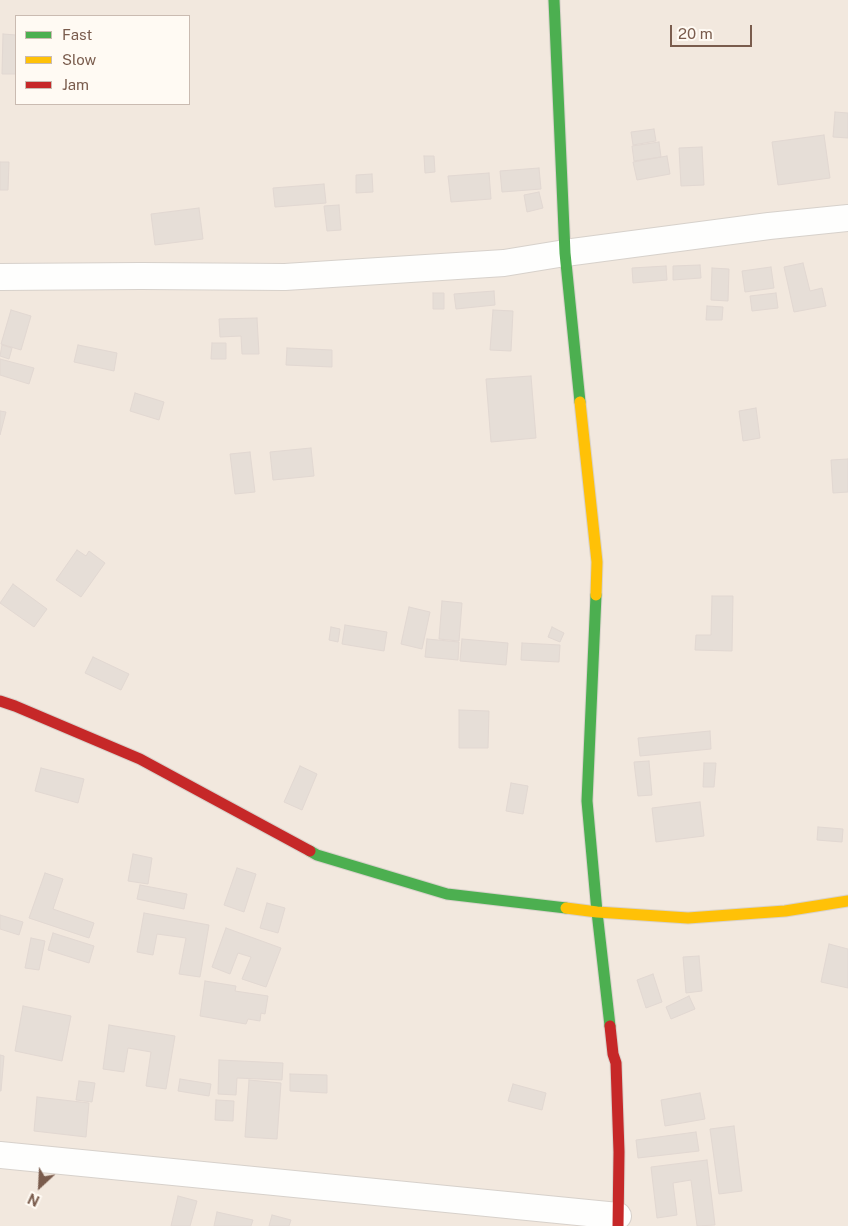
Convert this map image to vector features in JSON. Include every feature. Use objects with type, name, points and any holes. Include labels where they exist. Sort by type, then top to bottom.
[{"type":"street","points":[[0,1155],[618,1221],[619,1152],[616,1063],[613,1054],[597,912],[587,801],[597,562],[565,253],[554,0]]},
{"type":"street","points":[[0,277],[285,277],[504,263],[565,253],[770,226],[848,218]]},
{"type":"street","points":[[0,701],[140,759],[318,855],[447,894],[597,912],[688,918],[785,911],[848,901]]},
{"type":"shaded area","points":[[0,0],[848,0],[848,1226],[0,1226]]},
{"type":"building","points":[[3,34],[15,35],[15,74],[2,74]]},
{"type":"building","points":[[835,112],[848,113],[848,138],[833,137]]},
{"type":"building","points":[[654,129],[656,141],[633,145],[631,132]]},
{"type":"building","points":[[824,135],[830,178],[778,185],[772,142]]},
{"type":"building","points":[[659,142],[661,157],[634,161],[632,146]]},
{"type":"building","points":[[702,147],[704,185],[681,186],[679,148]]},
{"type":"building","points":[[424,156],[434,156],[435,172],[425,173]]},
{"type":"building","points":[[667,156],[670,174],[637,180],[633,162]]},
{"type":"building","points":[[0,162],[9,162],[8,190],[0,190]]},
{"type":"building","points":[[539,168],[541,189],[502,192],[500,171]]},
{"type":"building","points":[[489,173],[491,199],[451,202],[448,176]]},
{"type":"building","points":[[372,174],[373,192],[356,193],[356,175]]},
{"type":"building","points":[[324,184],[326,203],[275,207],[273,188]]},
{"type":"building","points":[[539,192],[543,208],[527,212],[524,195]]},
{"type":"building","points":[[339,205],[341,230],[327,231],[324,206]]},
{"type":"building","points":[[199,208],[203,239],[155,245],[151,214]]},
{"type":"building","points":[[803,263],[810,291],[822,288],[826,306],[794,312],[784,267]]},
{"type":"building","points":[[700,265],[701,278],[673,280],[673,266]]},
{"type":"building","points":[[666,266],[667,280],[633,283],[632,268]]},
{"type":"building","points":[[771,267],[774,288],[745,292],[742,271]]},
{"type":"building","points":[[712,268],[729,269],[728,301],[711,300]]},
{"type":"building","points":[[494,291],[495,305],[456,309],[454,294]]},
{"type":"building","points":[[433,293],[444,293],[444,309],[433,309]]},
{"type":"building","points":[[776,293],[778,308],[752,311],[750,296]]},
{"type":"building","points":[[707,306],[723,307],[722,320],[706,320]]},
{"type":"building","points":[[11,310],[31,316],[21,350],[1,344]]},
{"type":"building","points":[[493,310],[513,311],[511,351],[490,350]]},
{"type":"building","points":[[257,318],[259,354],[242,354],[241,336],[220,337],[219,319]]},
{"type":"building","points":[[212,343],[226,343],[226,359],[211,359]]},
{"type":"building","points":[[2,345],[12,348],[9,359],[0,356]]},
{"type":"building","points":[[78,345],[117,353],[114,371],[74,362]]},
{"type":"building","points":[[287,348],[332,350],[332,367],[286,365]]},
{"type":"building","points":[[0,359],[34,368],[29,384],[0,375]]},
{"type":"building","points":[[531,376],[536,438],[491,442],[486,379]]},
{"type":"building","points":[[135,393],[164,402],[159,420],[130,411]]},
{"type":"building","points":[[756,408],[760,438],[743,441],[739,411]]},
{"type":"building","points":[[0,411],[6,412],[0,435]]},
{"type":"building","points":[[311,448],[314,476],[273,480],[270,452]]},
{"type":"building","points":[[250,452],[255,492],[235,494],[230,454]]},
{"type":"building","points":[[848,459],[848,492],[833,493],[831,460]]},
{"type":"building","points":[[77,550],[86,556],[89,551],[105,563],[81,597],[56,580]]},
{"type":"building","points":[[13,584],[47,609],[34,627],[0,603]]},
{"type":"building","points":[[712,596],[733,596],[732,651],[695,650],[696,635],[711,635]]},
{"type":"building","points":[[442,601],[462,603],[459,641],[439,639]]},
{"type":"building","points":[[409,607],[430,612],[422,649],[401,644]]},
{"type":"building","points":[[345,625],[387,632],[384,651],[342,644]]},
{"type":"building","points":[[331,627],[340,629],[338,642],[329,640]]},
{"type":"building","points":[[552,627],[564,633],[560,642],[548,637]]},
{"type":"building","points":[[427,639],[459,642],[458,660],[425,657]]},
{"type":"building","points":[[462,639],[508,643],[506,665],[460,661]]},
{"type":"building","points":[[522,643],[560,645],[559,662],[521,660]]},
{"type":"building","points":[[93,657],[129,674],[121,690],[85,673]]},
{"type":"building","points":[[459,710],[489,711],[488,748],[459,748]]},
{"type":"building","points":[[710,731],[711,749],[640,756],[638,738]]},
{"type":"building","points":[[649,761],[652,795],[638,796],[634,762]]},
{"type":"building","points":[[704,763],[716,763],[714,787],[703,787]]},
{"type":"building","points":[[300,766],[317,774],[302,810],[284,802]]},
{"type":"building","points":[[41,768],[84,779],[78,803],[35,791]]},
{"type":"building","points":[[511,783],[528,786],[523,814],[506,811]]},
{"type":"building","points":[[700,802],[704,836],[656,842],[652,808]]},
{"type":"building","points":[[818,827],[843,829],[842,842],[817,840]]},
{"type":"building","points":[[133,854],[152,858],[148,884],[128,881]]},
{"type":"building","points":[[237,868],[256,874],[244,912],[224,905]]},
{"type":"building","points":[[45,873],[63,879],[53,909],[94,923],[89,938],[29,918]]},
{"type":"building","points":[[140,885],[187,894],[184,909],[137,899]]},
{"type":"building","points":[[267,903],[285,908],[278,933],[260,928]]},
{"type":"building","points":[[144,913],[209,925],[200,977],[179,974],[186,938],[157,934],[153,955],[137,952]]},
{"type":"building","points":[[0,915],[23,922],[19,935],[0,929]]},
{"type":"building","points":[[226,928],[281,948],[266,987],[242,979],[251,957],[238,953],[230,974],[212,967]]},
{"type":"building","points":[[53,933],[94,946],[89,963],[48,950]]},
{"type":"building","points":[[31,938],[45,941],[39,970],[25,968]]},
{"type":"building","points":[[829,944],[848,949],[848,988],[821,982]]},
{"type":"building","points":[[699,956],[702,991],[686,993],[683,957]]},
{"type":"building","points":[[653,974],[662,1002],[646,1008],[637,980]]},
{"type":"building","points":[[205,981],[236,986],[235,991],[268,996],[265,1014],[261,1013],[260,1021],[248,1019],[246,1024],[200,1016]]},
{"type":"building","points":[[689,996],[695,1009],[671,1019],[666,1007]]},
{"type":"building","points":[[23,1006],[71,1016],[62,1061],[15,1051]]},
{"type":"building","points":[[109,1025],[175,1036],[166,1089],[146,1086],[151,1052],[128,1048],[124,1072],[103,1069]]},
{"type":"building","points":[[0,1055],[4,1056],[1,1091],[0,1091]]},
{"type":"building","points":[[219,1060],[283,1063],[282,1080],[237,1078],[236,1095],[218,1094]]},
{"type":"building","points":[[290,1074],[327,1075],[327,1093],[290,1091]]},
{"type":"building","points":[[180,1079],[211,1084],[209,1096],[178,1091]]},
{"type":"building","points":[[249,1080],[281,1083],[277,1139],[245,1137]]},
{"type":"building","points":[[79,1081],[95,1083],[92,1102],[76,1100]]},
{"type":"building","points":[[513,1084],[546,1093],[542,1110],[508,1101]]},
{"type":"building","points":[[700,1093],[705,1119],[665,1126],[661,1100]]},
{"type":"building","points":[[37,1097],[89,1103],[86,1137],[34,1131]]},
{"type":"building","points":[[216,1100],[234,1101],[233,1121],[215,1120]]},
{"type":"building","points":[[734,1126],[742,1191],[719,1194],[710,1129]]},
{"type":"building","points":[[696,1132],[699,1151],[638,1158],[636,1140]]},
{"type":"building","points":[[707,1160],[715,1225],[697,1226],[691,1180],[673,1183],[677,1215],[657,1218],[651,1167]]},
{"type":"building","points":[[178,1196],[197,1201],[190,1226],[171,1226]]},
{"type":"building","points":[[217,1212],[253,1220],[251,1226],[214,1226]]},
{"type":"building","points":[[272,1215],[291,1220],[289,1226],[269,1226]]},
{"type":"traffic: fast","points":[[554,0],[565,253],[580,402]]},
{"type":"traffic: fast","points":[[596,595],[587,801],[610,1026]]},
{"type":"traffic: fast","points":[[310,851],[317,855],[447,894],[566,908]]},
{"type":"traffic: slow","points":[[580,402],[597,562],[596,595]]},
{"type":"traffic: slow","points":[[566,908],[688,918],[785,911],[848,901]]},
{"type":"traffic: jam","points":[[0,701],[140,759],[310,851]]},
{"type":"traffic: jam","points":[[610,1026],[613,1054],[616,1063],[619,1152],[618,1226]]}]
